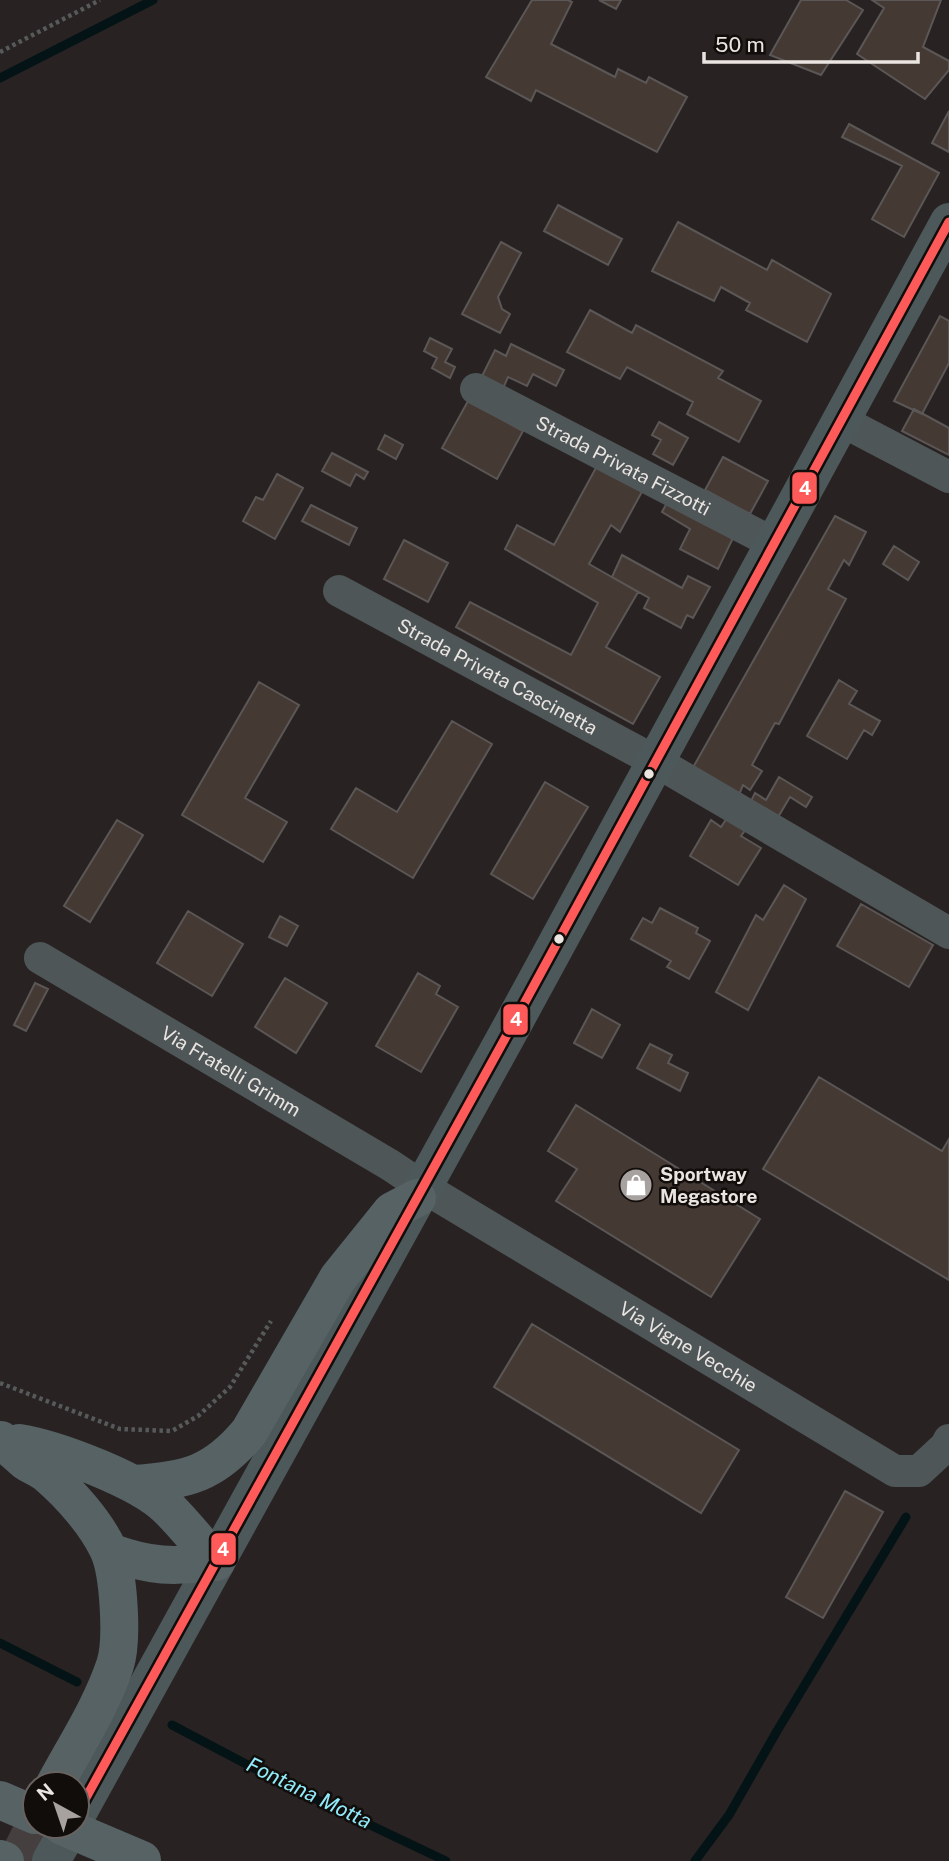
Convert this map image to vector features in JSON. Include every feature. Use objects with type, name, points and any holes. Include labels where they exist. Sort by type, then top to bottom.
[{"type":"highway","points":[[135,1484],[166,1482],[186,1477],[206,1470],[234,1450],[249,1432],[338,1278],[392,1211],[420,1193]]},
{"type":"highway","points":[[0,1440],[40,1446],[135,1484],[168,1507],[216,1562]]},
{"type":"highway","points":[[0,1440],[27,1462],[47,1473],[79,1508],[110,1552],[120,1613],[116,1662],[104,1691],[62,1770]]},
{"type":"highway","points":[[110,1552],[136,1562],[160,1566],[216,1562]]},
{"type":"highway","points":[[0,1800],[21,1809]]},
{"type":"highway","points":[[91,1838],[144,1860]]},
{"type":"main road","points":[[91,1789],[420,1193],[949,222]]},
{"type":"main road","points":[[51,1861],[63,1840]]},
{"type":"street","name":"Strada Privata Fizzotti","points":[[475,388],[773,543]]},
{"type":"street","points":[[842,421],[949,477]]},
{"type":"street","name":"Strada Privata Cascinetta","points":[[340,591],[655,761],[949,933]]},
{"type":"street","name":"Via Fratelli Grimm","points":[[40,958],[390,1165],[420,1193]]},
{"type":"street","name":"Via Vigne Vecchie","points":[[420,1193],[895,1471],[919,1471],[949,1440]]},
{"type":"path","points":[[0,52],[100,0]]},
{"type":"path","points":[[0,1383],[120,1429],[172,1432],[198,1416],[230,1387],[274,1316]]},
{"type":"building","points":[[532,0],[572,2],[551,44],[615,77],[618,69],[646,83],[649,77],[687,97],[657,152],[536,90],[531,101],[486,77]]},
{"type":"building","points":[[599,0],[621,0],[616,9]]},
{"type":"building","points":[[801,0],[846,0],[863,10],[821,75],[770,55]]},
{"type":"building","points":[[872,0],[941,0],[923,47],[949,61],[949,70],[925,99],[857,54],[884,8]]},
{"type":"building","points":[[949,111],[949,152],[932,143]]},
{"type":"building","points":[[849,124],[939,173],[904,237],[872,219],[902,166],[842,137]]},
{"type":"building","points":[[558,205],[622,239],[608,265],[544,231]]},
{"type":"building","points":[[678,222],[767,270],[772,260],[831,294],[807,342],[746,310],[750,303],[721,287],[714,301],[652,271]]},
{"type":"building","points":[[501,242],[521,253],[498,297],[502,309],[510,314],[500,333],[462,314]]},
{"type":"building","points":[[590,310],[632,333],[636,325],[723,371],[718,378],[761,401],[739,442],[687,414],[693,402],[627,367],[620,379],[567,352]]},
{"type":"building","points":[[940,316],[949,321],[949,363],[922,414],[894,401]]},
{"type":"building","points":[[430,338],[452,349],[445,362],[455,367],[450,378],[432,368],[437,358],[424,351]]},
{"type":"building","points":[[511,344],[564,370],[556,386],[533,374],[527,386],[508,377],[501,393],[479,382],[495,350],[506,356]]},
{"type":"building","points":[[468,401],[523,431],[497,479],[442,448]]},
{"type":"building","points":[[914,409],[949,428],[949,455],[902,431]]},
{"type":"building","points":[[659,422],[688,438],[673,465],[653,454],[661,440],[652,435]]},
{"type":"building","points":[[385,435],[403,445],[396,459],[378,449]]},
{"type":"building","points":[[332,453],[368,472],[364,479],[356,474],[350,486],[322,471]]},
{"type":"building","points":[[723,457],[768,481],[750,514],[705,490]]},
{"type":"building","points":[[598,464],[644,488],[620,532],[611,525],[589,564],[638,592],[606,647],[660,677],[633,724],[456,627],[470,602],[571,655],[598,603],[505,549],[517,525],[554,545]]},
{"type":"building","points":[[277,474],[303,488],[275,539],[243,521],[256,497],[263,500]]},
{"type":"building","points":[[668,501],[735,534],[718,569],[680,549],[690,529],[662,512]]},
{"type":"building","points":[[311,505],[357,528],[349,545],[302,521]]},
{"type":"building","points":[[835,516],[866,532],[849,565],[844,560],[828,589],[846,599],[779,724],[775,723],[752,765],[762,771],[750,790],[743,785],[738,797],[691,771]]},
{"type":"building","points":[[404,540],[448,563],[428,602],[384,579]]},
{"type":"building","points":[[894,546],[919,562],[908,580],[883,564]]},
{"type":"building","points":[[622,555],[682,588],[688,576],[710,587],[693,618],[687,615],[681,628],[644,608],[649,598],[612,577]]},
{"type":"building","points":[[839,680],[857,691],[849,704],[880,721],[872,735],[864,730],[847,759],[807,736]]},
{"type":"building","points":[[259,682],[299,705],[245,798],[287,822],[263,862],[182,815]]},
{"type":"building","points":[[452,721],[492,744],[413,878],[331,829],[356,788],[397,812]]},
{"type":"building","points":[[779,777],[812,797],[806,807],[790,797],[777,819],[750,803],[755,793],[766,800]]},
{"type":"building","points":[[545,782],[588,807],[533,899],[491,874]]},
{"type":"building","points":[[727,818],[746,829],[741,836],[761,848],[738,885],[690,856],[711,820],[721,827]]},
{"type":"building","points":[[117,820],[143,835],[90,922],[64,906]]},
{"type":"building","points":[[784,885],[806,899],[748,1010],[716,992],[756,915],[763,920]]},
{"type":"building","points":[[861,904],[933,945],[909,987],[837,946]]},
{"type":"building","points":[[660,908],[698,928],[696,933],[710,941],[689,979],[667,967],[671,961],[631,939],[643,918],[652,923]]},
{"type":"building","points":[[188,911],[243,944],[212,996],[157,963]]},
{"type":"building","points":[[280,916],[298,926],[287,946],[269,937]]},
{"type":"building","points":[[418,973],[440,986],[436,994],[458,1007],[421,1072],[376,1046]]},
{"type":"building","points":[[285,978],[327,1003],[296,1053],[255,1027]]},
{"type":"building","points":[[35,983],[48,989],[26,1031],[14,1025]]},
{"type":"building","points":[[592,1009],[620,1025],[602,1058],[574,1043]]},
{"type":"building","points":[[650,1044],[672,1055],[668,1063],[688,1073],[680,1091],[637,1068]]},
{"type":"building","points":[[819,1077],[942,1151],[949,1139],[949,1280],[763,1169]]},
{"type":"building","name":"Sportway Megastore","points":[[576,1105],[760,1219],[711,1297],[556,1201],[577,1169],[548,1151]]},
{"type":"building","points":[[532,1324],[739,1450],[701,1513],[494,1387]]},
{"type":"building","points":[[845,1491],[883,1512],[823,1618],[786,1597]]},
{"type":"waterway","points":[[0,78],[153,0]]},
{"type":"waterway","points":[[695,1861],[729,1815],[906,1517]]},
{"type":"waterway","name":"Fontana Motta","points":[[0,1643],[77,1682]]},
{"type":"waterway","name":"Fontana Motta","points":[[172,1725],[286,1785],[446,1861]]},
{"type":"tunnel","points":[[17,1861],[28,1840]]},
{"type":"transit line","name":"4","points":[[91,1789],[513,1024],[949,222]]},
{"type":"place","name":"Sportway Megastore","points":[[636,1185]]}]
